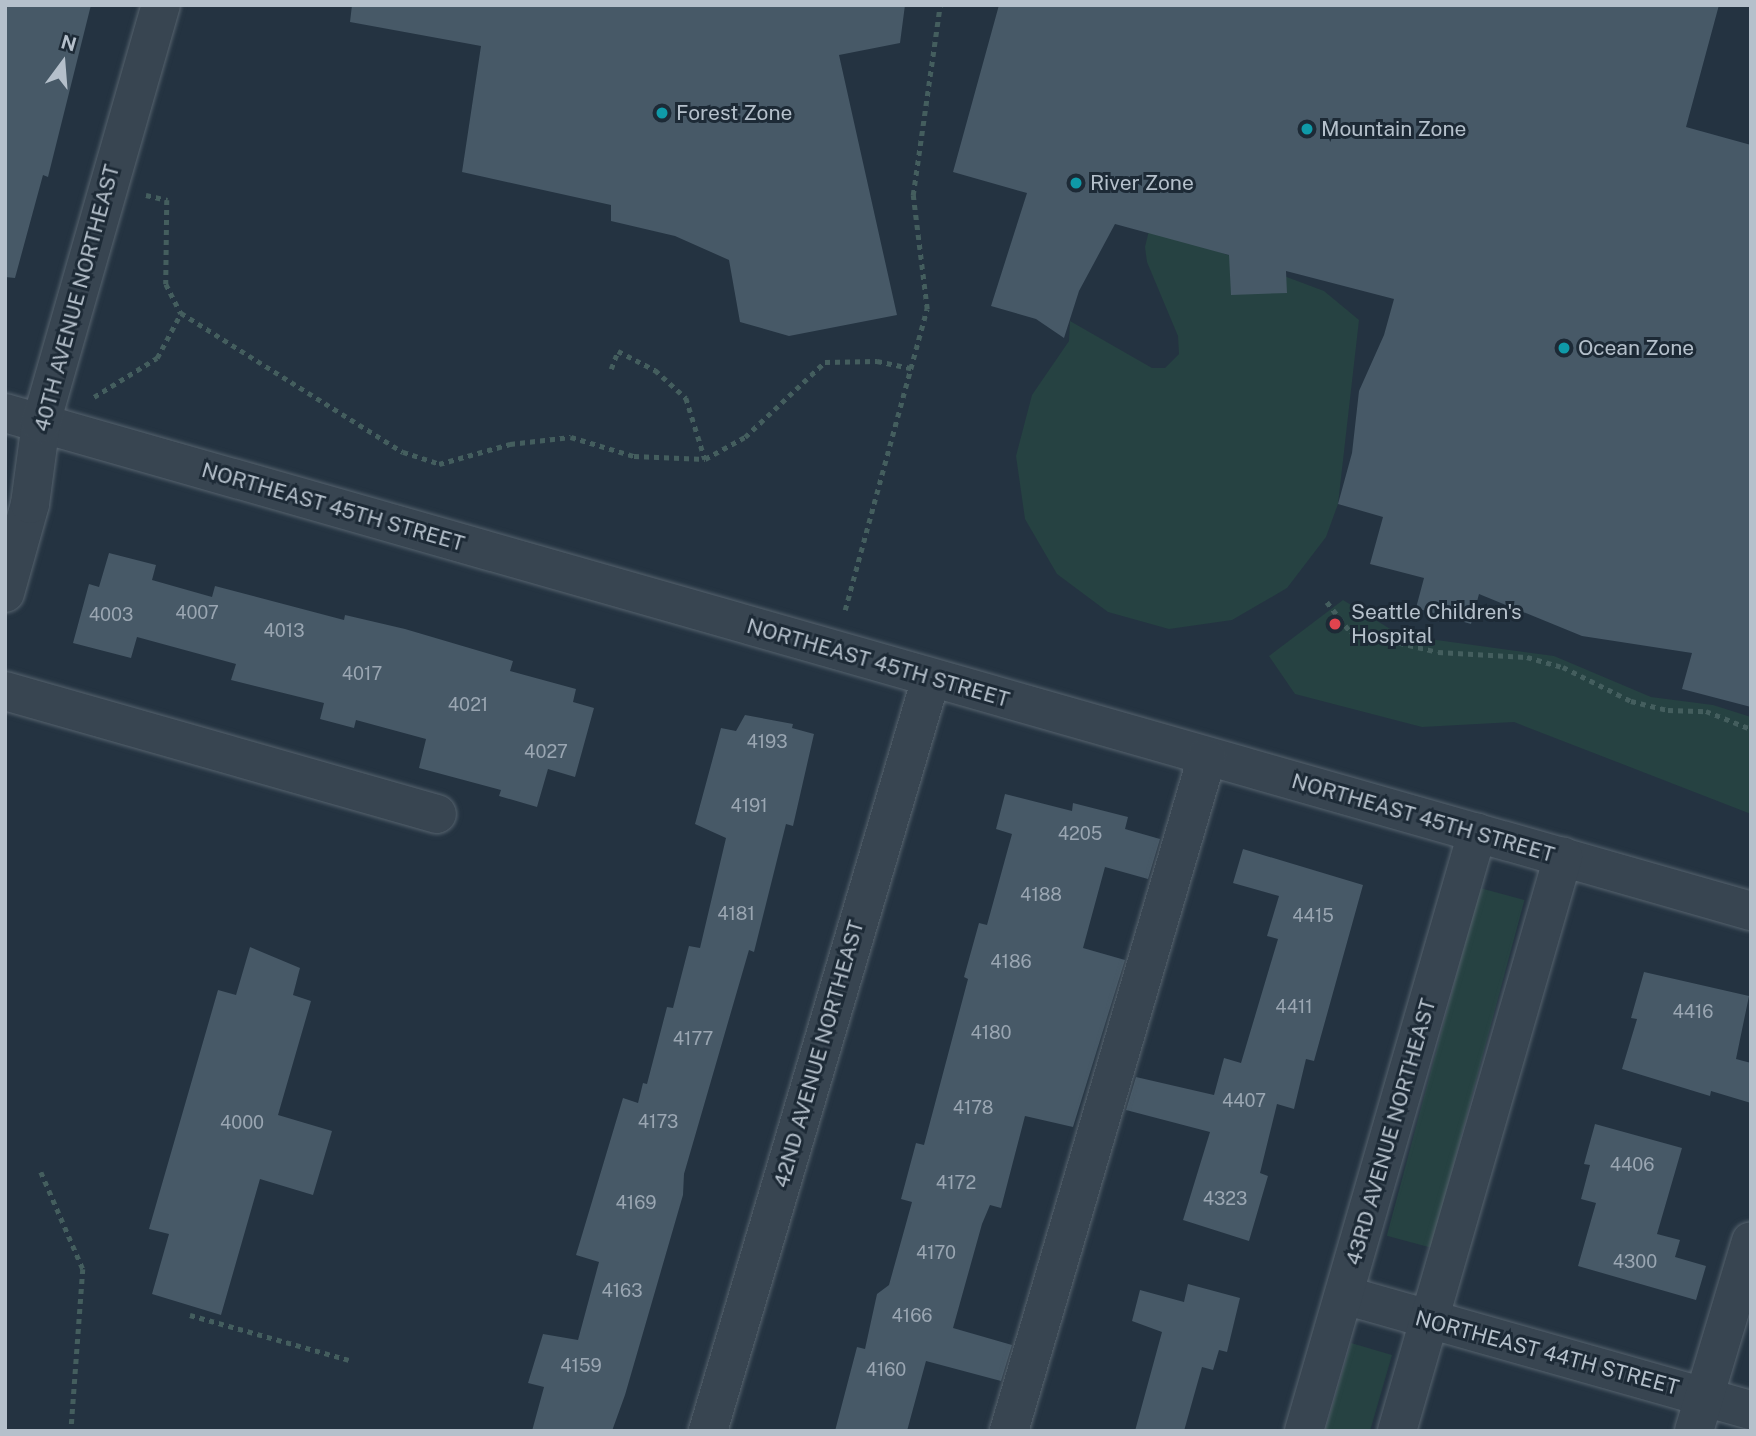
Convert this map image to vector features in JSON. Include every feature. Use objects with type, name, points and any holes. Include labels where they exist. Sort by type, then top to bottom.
[{"type":"street","name":"40TH AVENUE NORTHEAST","points":[[5,593],[30,504],[23,418],[108,185],[161,5]]},
{"type":"street","name":"NORTHEAST 45TH STREET","points":[[23,418],[1751,911]]},
{"type":"street","name":"42ND AVENUE NORTHEAST","points":[[708,1431],[931,678]]},
{"type":"street","points":[[5,691],[437,814]]},
{"type":"street","points":[[1009,1431],[1207,757]]},
{"type":"street","name":"43RD AVENUE NORTHEAST","points":[[1304,1431],[1477,833]]},
{"type":"street","points":[[1397,1431],[1563,857]]},
{"type":"street","points":[[1699,1413],[1751,1241]]},
{"type":"street","name":"NORTHEAST 44TH STREET","points":[[1344,1295],[1429,1321],[1699,1413],[1751,1410]]},
{"type":"path","points":[[834,650],[927,309],[913,195],[940,5]]},
{"type":"path","points":[[108,185],[167,200],[166,284],[181,313],[402,452],[439,464],[510,444],[571,437],[634,456],[705,459],[745,438],[825,362],[877,361],[911,368]]},
{"type":"path","points":[[93,398],[157,358],[181,313]]},
{"type":"path","points":[[611,369],[618,351],[655,369],[686,398],[705,459]]},
{"type":"path","points":[[1327,602],[1350,631],[1438,652],[1527,657],[1563,667],[1631,701],[1668,710],[1706,711],[1751,729]]},
{"type":"path","points":[[41,1172],[83,1269],[71,1431]]},
{"type":"path","points":[[190,1315],[349,1360]]},
{"type":"green space","points":[[1150,226],[1324,291],[1359,320],[1338,504],[1326,537],[1287,588],[1232,620],[1169,629],[1108,612],[1057,574],[1025,519],[1016,456],[1032,395],[1069,341],[1070,321],[1152,368],[1165,368],[1179,354],[1178,336],[1147,262],[1145,247]]},
{"type":"green space","points":[[1343,600],[1400,635],[1554,656],[1651,697],[1713,705],[1751,717],[1751,814],[1514,722],[1422,727],[1295,694],[1269,656]]},
{"type":"green space","points":[[1480,888],[1524,900],[1431,1248],[1387,1236]]},
{"type":"green space","points":[[1351,1343],[1392,1355],[1370,1431],[1325,1431]]},
{"type":"building","points":[[5,5],[91,5],[48,177],[43,175],[15,278],[5,277]]},
{"type":"building","name":"Forest Zone","points":[[352,5],[905,5],[900,43],[839,55],[897,315],[789,336],[740,322],[729,260],[675,236],[611,221],[611,205],[462,172],[481,46],[350,22]]},
{"type":"building","name":"Ocean Zone","points":[[999,5],[1719,5],[1686,127],[1751,145],[1751,707],[1682,689],[1692,653],[1582,636],[1479,594],[1471,624],[1416,608],[1424,578],[1370,564],[1383,517],[1338,504],[1352,453],[1359,391],[1384,335],[1394,299],[1286,271],[1287,293],[1231,295],[1229,255],[1115,224],[1079,291],[1064,338],[1036,319],[991,306],[1027,193],[953,172]]},
{"type":"building","points":[[109,553],[156,565],[152,580],[212,597],[215,586],[344,620],[345,615],[405,629],[513,661],[510,671],[576,689],[573,702],[594,708],[575,777],[548,769],[537,807],[499,796],[501,790],[419,768],[426,739],[356,720],[354,728],[320,719],[324,703],[231,680],[236,664],[137,637],[131,658],[73,643],[89,584],[99,587]]},
{"type":"building","points":[[745,715],[793,724],[792,728],[814,734],[793,826],[786,824],[754,952],[749,950],[684,1174],[683,1195],[625,1395],[612,1431],[532,1431],[544,1387],[528,1383],[543,1334],[578,1340],[599,1262],[576,1255],[623,1098],[638,1103],[643,1083],[647,1084],[667,1007],[673,1008],[689,946],[700,948],[726,838],[695,824],[721,728],[736,731]]},
{"type":"building","points":[[1005,794],[1072,811],[1073,803],[1128,817],[1125,829],[1160,839],[1148,879],[1105,867],[1083,948],[1125,960],[1073,1127],[1025,1116],[1001,1208],[990,1205],[982,1224],[953,1328],[1012,1345],[1001,1381],[926,1361],[907,1431],[835,1431],[857,1347],[865,1349],[877,1294],[889,1285],[912,1202],[901,1199],[916,1143],[924,1145],[968,979],[964,977],[979,923],[987,925],[1012,834],[996,829]]},
{"type":"building","points":[[1243,849],[1363,885],[1314,1061],[1306,1059],[1294,1109],[1277,1104],[1260,1173],[1268,1176],[1249,1241],[1183,1220],[1210,1132],[1126,1110],[1136,1077],[1214,1095],[1224,1058],[1241,1063],[1278,939],[1267,936],[1279,896],[1233,883]]},
{"type":"building","points":[[250,947],[300,968],[293,995],[311,1001],[278,1115],[332,1131],[313,1195],[260,1179],[221,1315],[152,1294],[169,1234],[149,1229],[218,990],[236,995]]},
{"type":"building","points":[[1644,972],[1749,996],[1736,1059],[1751,1063],[1751,1103],[1711,1091],[1710,1096],[1622,1069],[1637,1019],[1631,1018]]},
{"type":"building","points":[[1595,1124],[1682,1148],[1657,1234],[1680,1240],[1675,1257],[1706,1266],[1696,1300],[1578,1266],[1596,1203],[1581,1199],[1590,1165],[1584,1164]]},
{"type":"building","points":[[1188,1284],[1240,1298],[1227,1352],[1219,1350],[1213,1370],[1202,1367],[1184,1431],[1135,1431],[1162,1332],[1132,1321],[1140,1290],[1184,1302]]},
{"type":"place","name":"Forest Zone","points":[[662,113]]},
{"type":"place","name":"Mountain Zone","points":[[1307,129]]},
{"type":"place","name":"River Zone","points":[[1076,183]]},
{"type":"place","name":"Ocean Zone","points":[[1564,348]]},
{"type":"place","name":"Seattle Children's Hospital","points":[[1335,624]]}]
